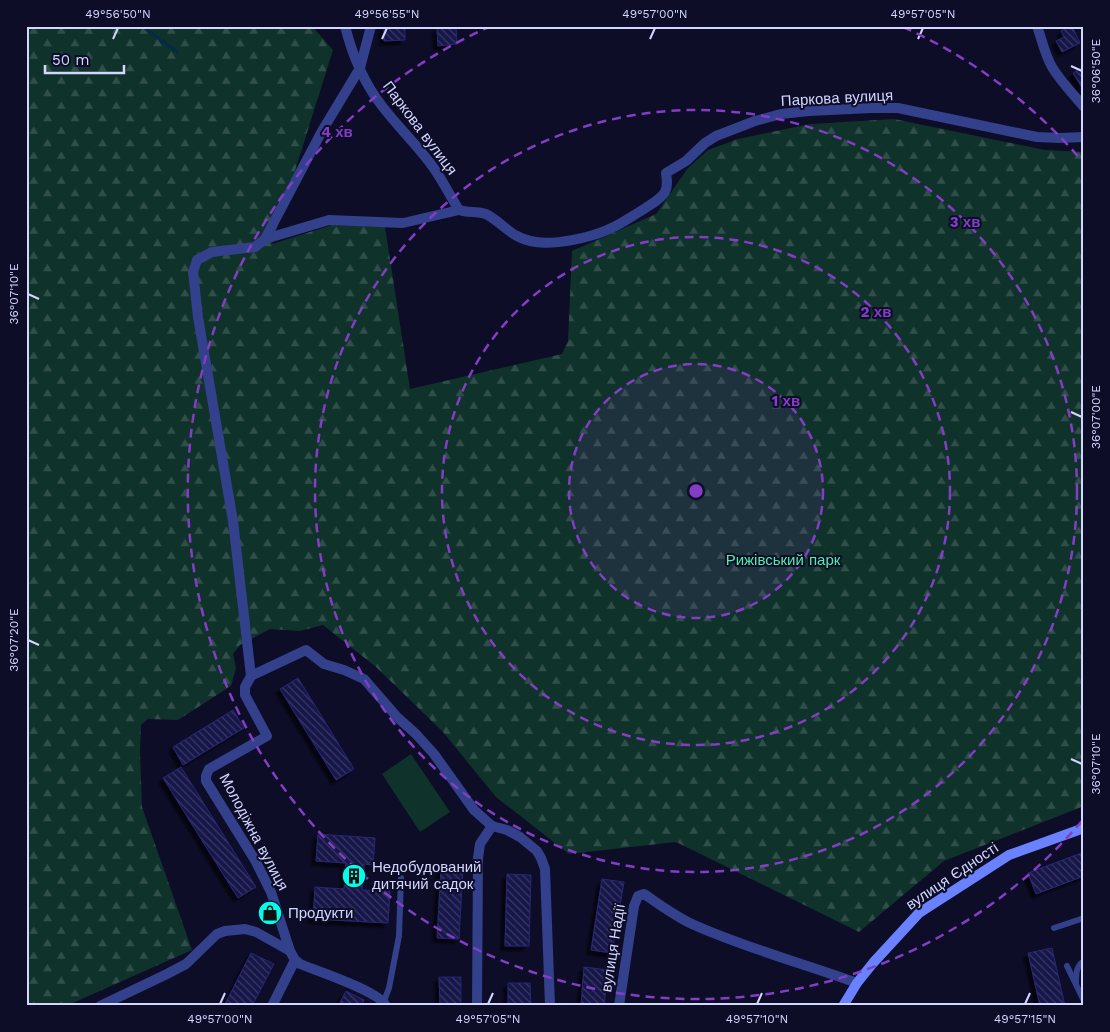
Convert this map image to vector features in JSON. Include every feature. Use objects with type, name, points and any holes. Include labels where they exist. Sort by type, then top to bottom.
[{"type":"street","name":"Паркова вулиця","points":[[345,26],[348,40],[374,94],[433,168],[459,210],[468,213],[486,214],[515,236],[537,242],[579,239],[614,226],[659,199],[666,190],[666,173],[686,161],[705,143],[733,129],[781,114],[898,108],[1037,137],[1084,136]]},
{"type":"street","points":[[371,26],[360,68],[322,131],[265,238],[255,247],[212,252],[197,260],[194,272],[198,317],[233,521],[251,676],[306,650],[324,664],[364,679],[434,754],[474,810],[492,826],[507,830],[520,837],[538,851],[545,869],[550,1006]]},
{"type":"street","points":[[1037,26],[1052,66],[1064,84],[1084,107]]},
{"type":"street","points":[[265,238],[329,220],[403,223],[459,210]]},
{"type":"street","name":"Молодіжна вулиця","points":[[251,676],[245,687],[245,695],[267,736],[209,769],[206,782],[255,860],[271,892],[295,960]]},
{"type":"street","points":[[477,1006],[478,858],[480,844],[492,826]]},
{"type":"street","name":"вулиця Єдності","points":[[843,1006],[857,983],[873,963],[919,914],[1009,855],[1084,828]]},
{"type":"street","name":"вулиця Надії","points":[[619,1006],[634,906],[638,896],[644,894],[691,923],[749,947],[857,983]]},
{"type":"street","points":[[100,1006],[186,964],[217,934],[225,931],[244,929],[256,932],[290,950]]},
{"type":"street","points":[[272,1006],[295,960],[300,964],[363,990],[384,1004]]},
{"type":"lane","points":[[384,1004],[399,936],[401,878]]},
{"type":"lane","points":[[1054,928],[1084,918]]},
{"type":"lane","points":[[1076,984],[1077,969],[1084,961]]},
{"type":"lane","points":[[1067,966],[1084,1001]]},
{"type":"green space","name":"Рижівський парк","points":[[26,26],[312,26],[333,50],[272,244],[332,225],[385,227],[410,389],[562,354],[568,341],[572,251],[656,214],[688,168],[708,150],[738,139],[810,124],[894,119],[1045,150],[1084,152],[1084,806],[944,861],[859,932],[676,842],[569,854],[496,797],[443,732],[376,667],[323,625],[300,631],[270,629],[240,645],[233,654],[236,668],[231,686],[178,720],[148,719],[141,725],[142,807],[192,950],[66,1006],[26,1006]]},
{"type":"green space","points":[[411,754],[450,812],[420,832],[382,774]]},
{"type":"building","points":[[384,26],[405,26],[405,40],[384,41]]},
{"type":"building","points":[[1072,26],[1080,43],[1062,52],[1056,41],[1064,37],[1061,31]]},
{"type":"building","points":[[456,27],[457,44],[438,46],[437,28]]},
{"type":"building","points":[[1084,66],[1084,91],[1073,73]]},
{"type":"building","points":[[298,678],[354,769],[336,780],[280,689]]},
{"type":"building","points":[[233,710],[244,728],[183,765],[173,747]]},
{"type":"building","points":[[181,767],[256,887],[238,898],[163,778]]},
{"type":"building","name":"Недобудований дитячий садок","points":[[318,834],[375,838],[373,865],[364,864],[362,890],[390,891],[388,923],[313,919],[315,887],[344,889],[346,863],[316,861]]},
{"type":"building","points":[[1084,852],[1084,876],[1036,894],[1028,873]]},
{"type":"building","points":[[441,868],[463,869],[459,939],[437,938]]},
{"type":"building","points":[[507,874],[531,875],[529,946],[505,946]]},
{"type":"building","points":[[602,879],[624,882],[612,953],[591,950]]},
{"type":"building","points":[[1052,948],[1065,1006],[1040,1006],[1028,953]]},
{"type":"building","points":[[251,953],[274,964],[252,1006],[224,1006]]},
{"type":"building","points":[[584,967],[608,970],[604,1006],[581,1006]]},
{"type":"building","points":[[439,977],[461,977],[461,1006],[440,1006]]},
{"type":"building","points":[[508,983],[530,983],[531,1006],[508,1006]]},
{"type":"building","points":[[346,991],[364,1000],[361,1006],[338,1006]]},
{"type":"waterway","points":[[142,26],[177,52]]},
{"type":"place","name":"Недобудований дитячий садок","points":[[354,876]]},
{"type":"place","name":"Продукти","points":[[270,913]]}]
